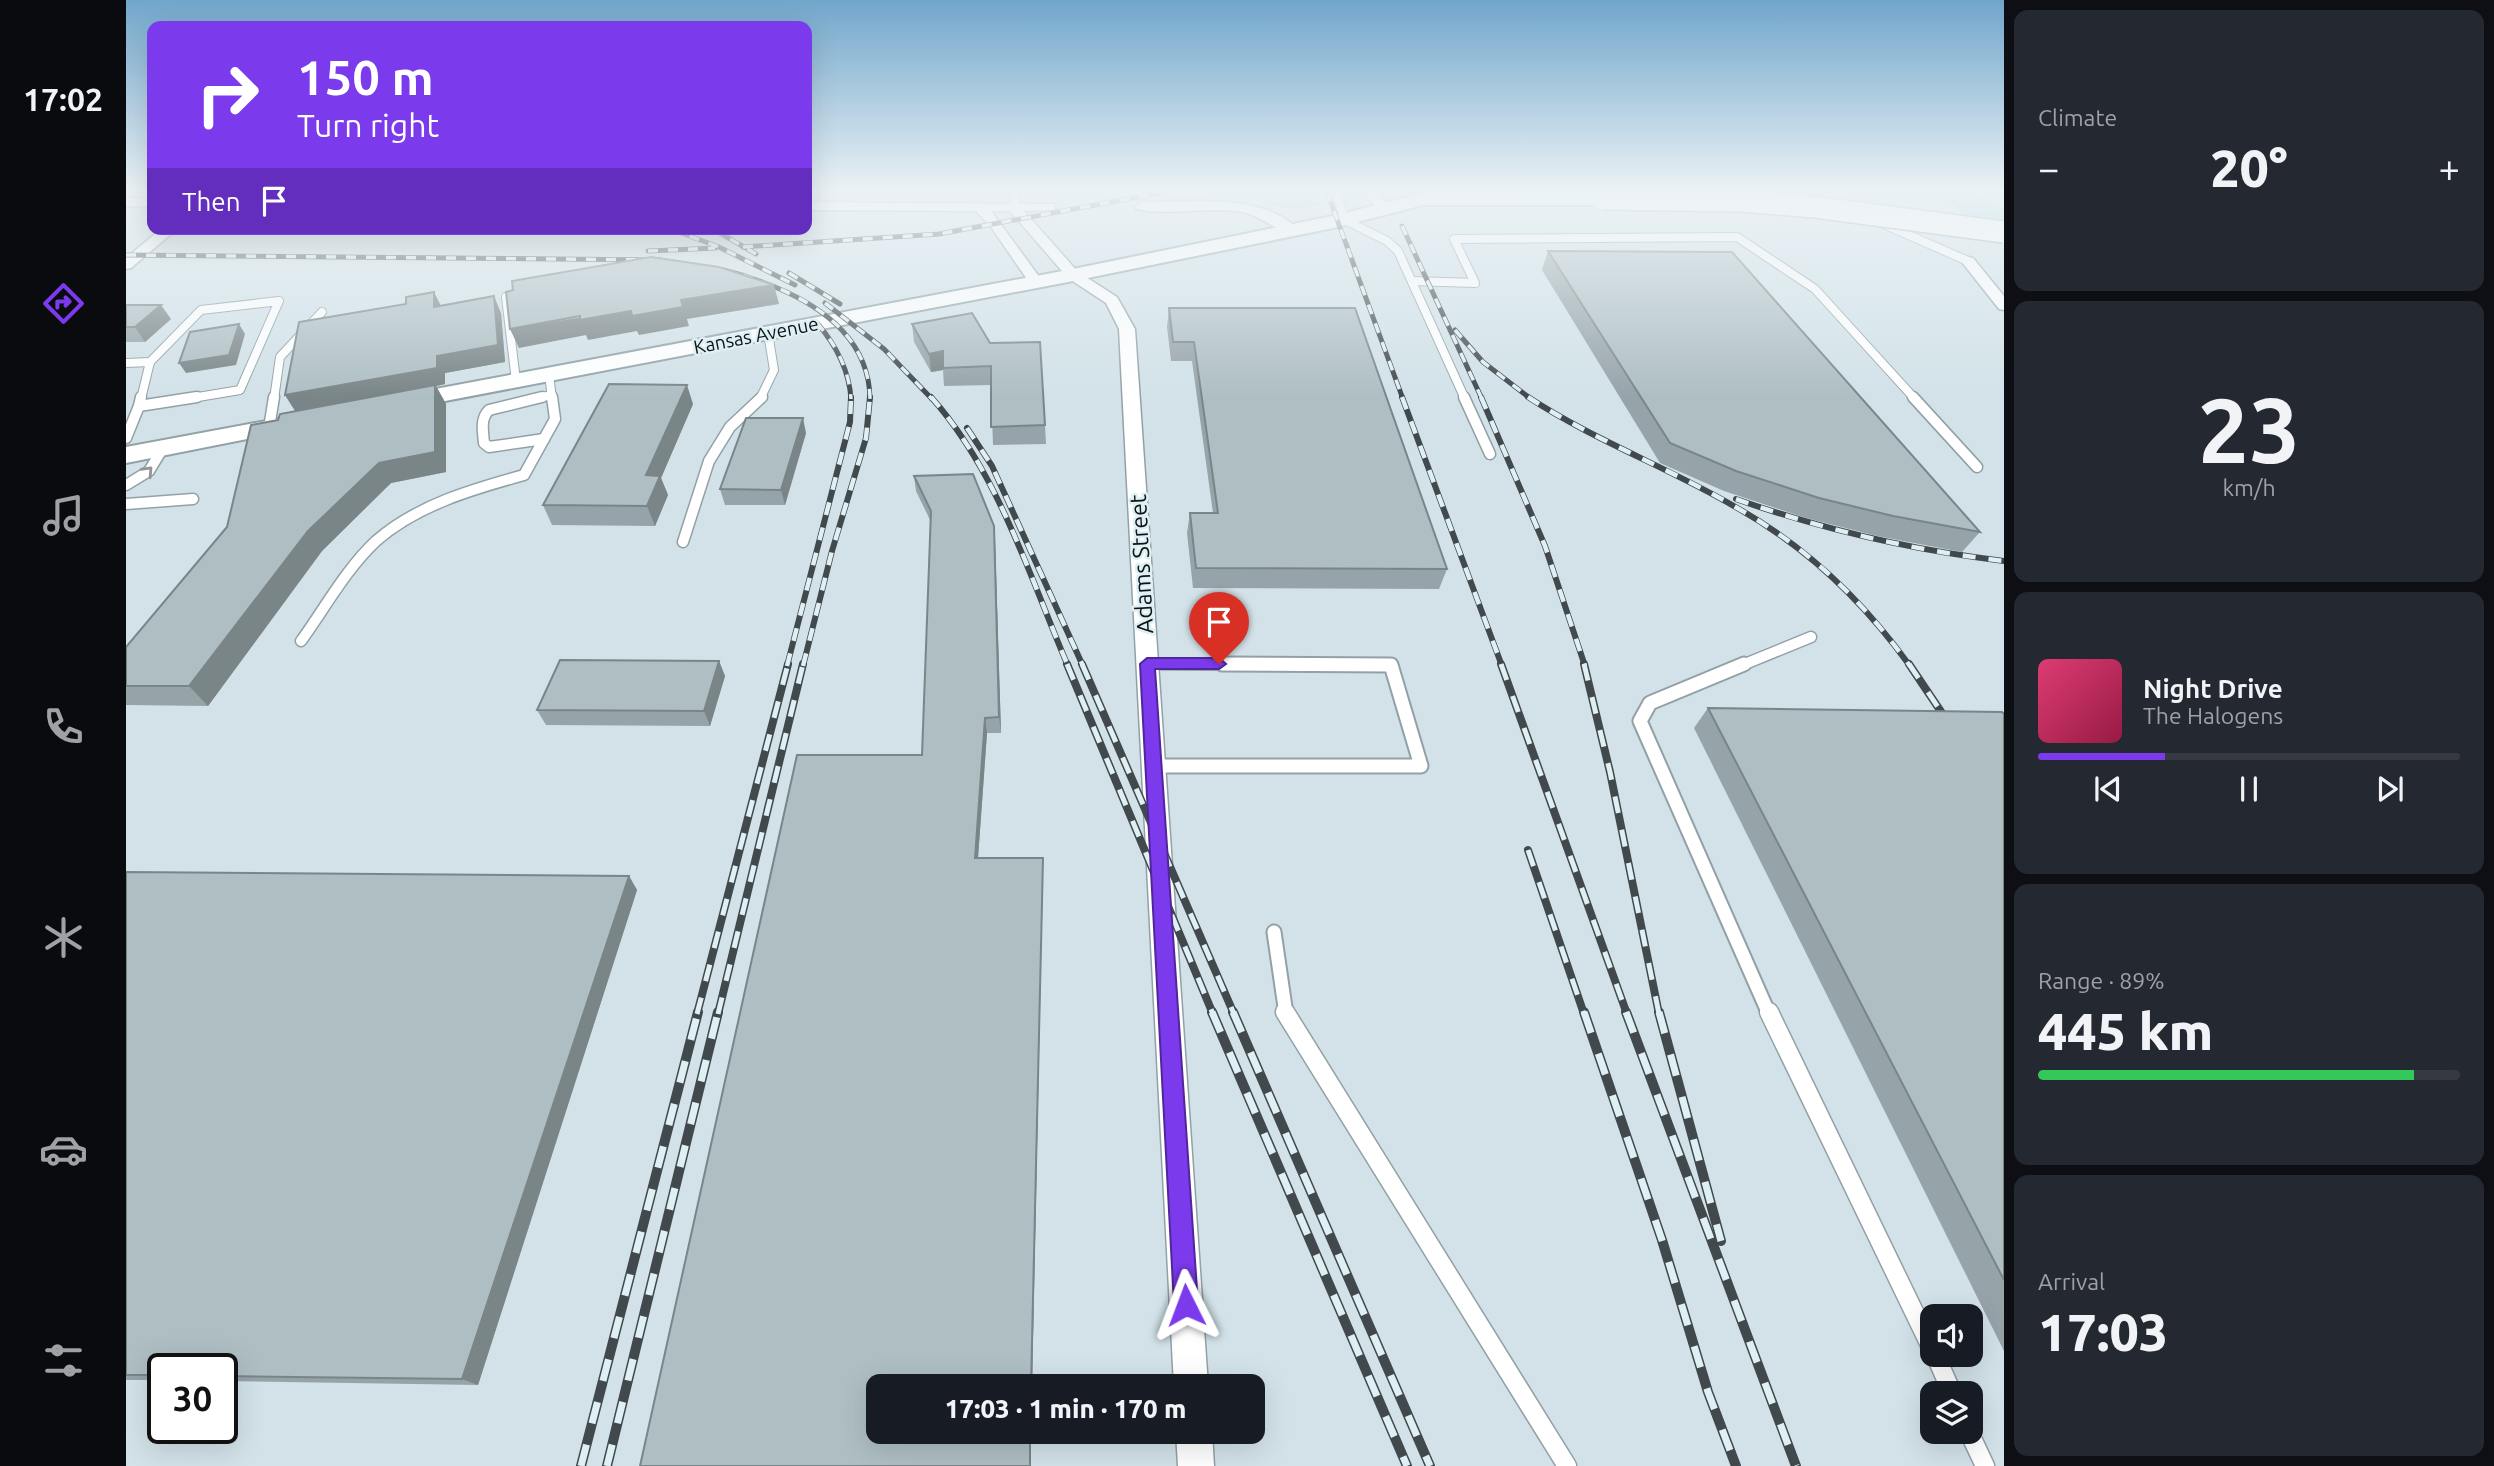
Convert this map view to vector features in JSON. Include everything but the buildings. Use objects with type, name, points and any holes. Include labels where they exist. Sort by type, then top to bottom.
[{"type":"main road","name":"Kansas Avenue","points":[[379,407],[516,381],[550,385],[768,333],[1146,260]]},
{"type":"main road","points":[[126,455],[310,420]]},
{"type":"street","points":[[1021,260],[1036,282]]},
{"type":"street","name":"Adams Street","points":[[1062,260],[1073,275],[1112,300],[1127,329],[1190,1374]]},
{"type":"street","points":[[1968,261],[2004,306]]},
{"type":"street","points":[[1195,1444],[1196,1466]]},
{"type":"lane","points":[[1402,260],[1490,454]]},
{"type":"lane","points":[[1412,281],[1475,282],[1464,260]]},
{"type":"lane","points":[[1772,260],[1815,289],[1977,467]]},
{"type":"lane","points":[[506,297],[516,381]]},
{"type":"lane","points":[[126,439],[139,406],[150,362],[201,310],[279,301],[240,390],[139,406]]},
{"type":"lane","points":[[269,428],[280,357],[322,312]]},
{"type":"lane","points":[[683,542],[709,461],[730,427],[764,395],[774,370],[768,333]]},
{"type":"lane","points":[[126,363],[150,362]]},
{"type":"lane","points":[[301,640],[363,554],[407,519],[471,489],[524,475],[544,439],[555,419],[550,385],[488,411],[484,417],[484,443],[489,447],[544,439]]},
{"type":"lane","points":[[126,486],[144,478],[155,466],[163,448]]},
{"type":"lane","points":[[126,505],[193,499]]},
{"type":"lane","points":[[1811,637],[1650,703],[1640,721],[1763,1001],[1920,1324]]},
{"type":"lane","points":[[1147,664],[1391,664],[1420,766],[1153,766]]},
{"type":"lane","points":[[1274,932],[1284,1012],[1567,1466]]},
{"type":"lane","points":[[1975,1444],[1985,1466]]},
{"type":"railway","points":[[746,260],[795,285]]},
{"type":"railway","points":[[1352,260],[1403,399]]},
{"type":"railway","points":[[1418,260],[1482,399]]},
{"type":"railway","points":[[724,270],[774,286],[821,312],[840,328],[856,348],[866,372],[870,398]]},
{"type":"railway","points":[[789,273],[840,304]]},
{"type":"railway","points":[[825,303],[884,349],[932,399]]},
{"type":"railway","points":[[817,323],[840,358],[848,378],[851,399]]},
{"type":"railway","points":[[1455,330],[1483,362],[1530,399]]},
{"type":"railway","points":[[931,397],[955,426],[994,491],[1068,666]]},
{"type":"railway","points":[[1402,397],[1502,666]]},
{"type":"railway","points":[[1481,397],[1545,546],[1585,666]]},
{"type":"railway","points":[[803,666],[832,551],[866,438],[870,398]]},
{"type":"railway","points":[[787,666],[850,422],[851,399]]},
{"type":"railway","points":[[1530,399],[1553,413],[1713,494],[1764,524],[1811,559],[1854,598],[1910,666]]},
{"type":"railway","points":[[967,428],[992,466],[1083,666]]},
{"type":"railway","points":[[1736,499],[1868,538],[2004,561]]},
{"type":"railway","points":[[697,1014],[788,664]]},
{"type":"railway","points":[[718,1014],[803,664]]},
{"type":"railway","points":[[1067,664],[1213,1014]]},
{"type":"railway","points":[[1082,664],[1234,1014]]},
{"type":"railway","points":[[1501,664],[1627,1014]]},
{"type":"railway","points":[[1584,664],[1610,772],[1659,1014]]},
{"type":"railway","points":[[1909,664],[1952,728]]},
{"type":"railway","points":[[1528,850],[1584,1014]]},
{"type":"railway","points":[[581,1466],[698,1012]]},
{"type":"railway","points":[[607,1466],[718,1012]]},
{"type":"railway","points":[[1212,1012],[1407,1466]]},
{"type":"railway","points":[[1233,1012],[1430,1466]]},
{"type":"railway","points":[[1584,1012],[1662,1240],[1708,1392],[1736,1466]]},
{"type":"railway","points":[[1626,1012],[1796,1466]]},
{"type":"railway","points":[[1659,1012],[1721,1241]]},
{"type":"route","points":[[1186,1305],[1147,664],[1219,664]]}]
